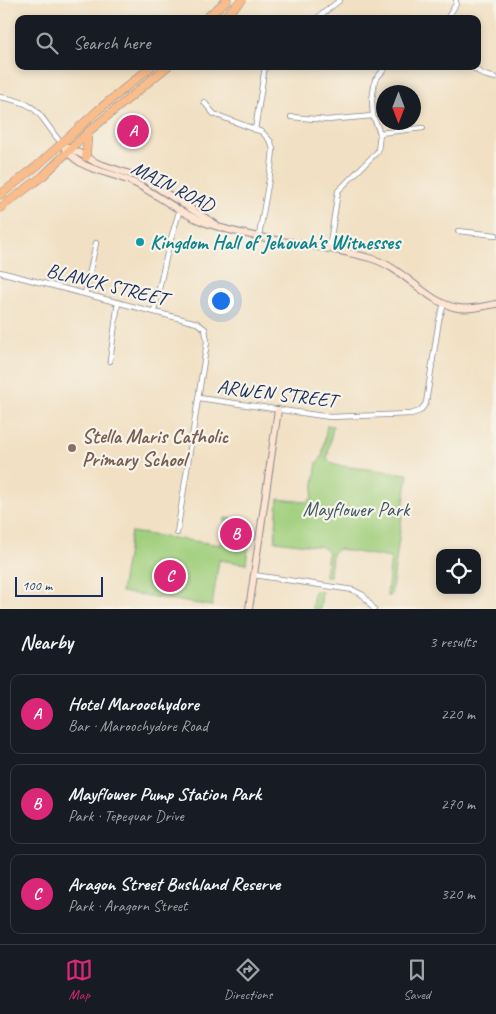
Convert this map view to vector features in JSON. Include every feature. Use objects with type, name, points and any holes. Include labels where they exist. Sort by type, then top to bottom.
[{"type":"main road","points":[[209,15],[226,0]]},
{"type":"main road","points":[[225,15],[242,0]]},
{"type":"main road","points":[[0,196],[147,70]]},
{"type":"main road","points":[[0,208],[43,176],[88,132],[163,70]]},
{"type":"main road","points":[[86,157],[88,132]]},
{"type":"main road","name":"MAIN ROAD","points":[[62,144],[74,159],[86,166],[117,175],[181,206]]},
{"type":"main road","name":"MAIN ROAD","points":[[69,151],[97,163],[142,178],[206,223],[258,236],[376,260],[392,267],[444,304],[467,308],[496,304]]},
{"type":"main road","points":[[249,609],[278,410]]},
{"type":"street","points":[[321,15],[340,0]]},
{"type":"street","points":[[449,15],[456,4],[456,0]]},
{"type":"street","points":[[255,130],[264,70]]},
{"type":"street","points":[[329,250],[338,191],[378,151],[380,133],[373,116],[372,100],[376,80],[384,70]]},
{"type":"street","points":[[476,70],[484,75],[496,78]]},
{"type":"street","points":[[0,97],[18,100],[35,109],[62,144]]},
{"type":"street","points":[[204,102],[214,114],[262,132],[271,142],[273,150],[258,236]]},
{"type":"street","points":[[292,117],[327,120],[373,116]]},
{"type":"street","points":[[380,133],[424,128]]},
{"type":"street","points":[[154,311],[169,245],[181,206]]},
{"type":"street","points":[[458,231],[496,235]]},
{"type":"street","points":[[85,294],[96,244]]},
{"type":"street","name":"BLANCK STREET","points":[[0,272],[197,323],[205,329],[207,342],[199,398]]},
{"type":"street","points":[[110,361],[118,302]]},
{"type":"street","name":"ARWEN STREET","points":[[199,398],[330,417],[411,414],[420,411],[426,404],[439,320],[444,304]]},
{"type":"street","points":[[177,533],[199,398]]},
{"type":"street","points":[[254,575],[353,590],[369,600],[374,609]]},
{"type":"green space","name":"Mayflower Park","points":[[327,425],[333,426],[327,459],[334,465],[408,474],[391,596],[387,596],[391,558],[338,549],[332,553],[330,576],[325,576],[328,553],[323,547],[275,541],[278,499],[307,502],[312,498],[317,462],[322,457]]},
{"type":"green space","points":[[225,518],[252,522],[246,564],[219,560],[212,606],[121,592],[131,532],[221,545]]},
{"type":"green space","points":[[314,591],[322,592],[320,609],[312,609]]},
{"type":"place","name":"Hotel Maroochydore","points":[[133,131]]},
{"type":"place","name":"Kingdom Hall of Jehovah's Witnesses","points":[[140,242]]},
{"type":"place","name":"Stella Maris Catholic Primary School","points":[[72,448]]},
{"type":"place","name":"Mayflower Pump Station Park","points":[[236,534]]},
{"type":"place","name":"Aragon Street Bushland Reserve","points":[[170,576]]}]
